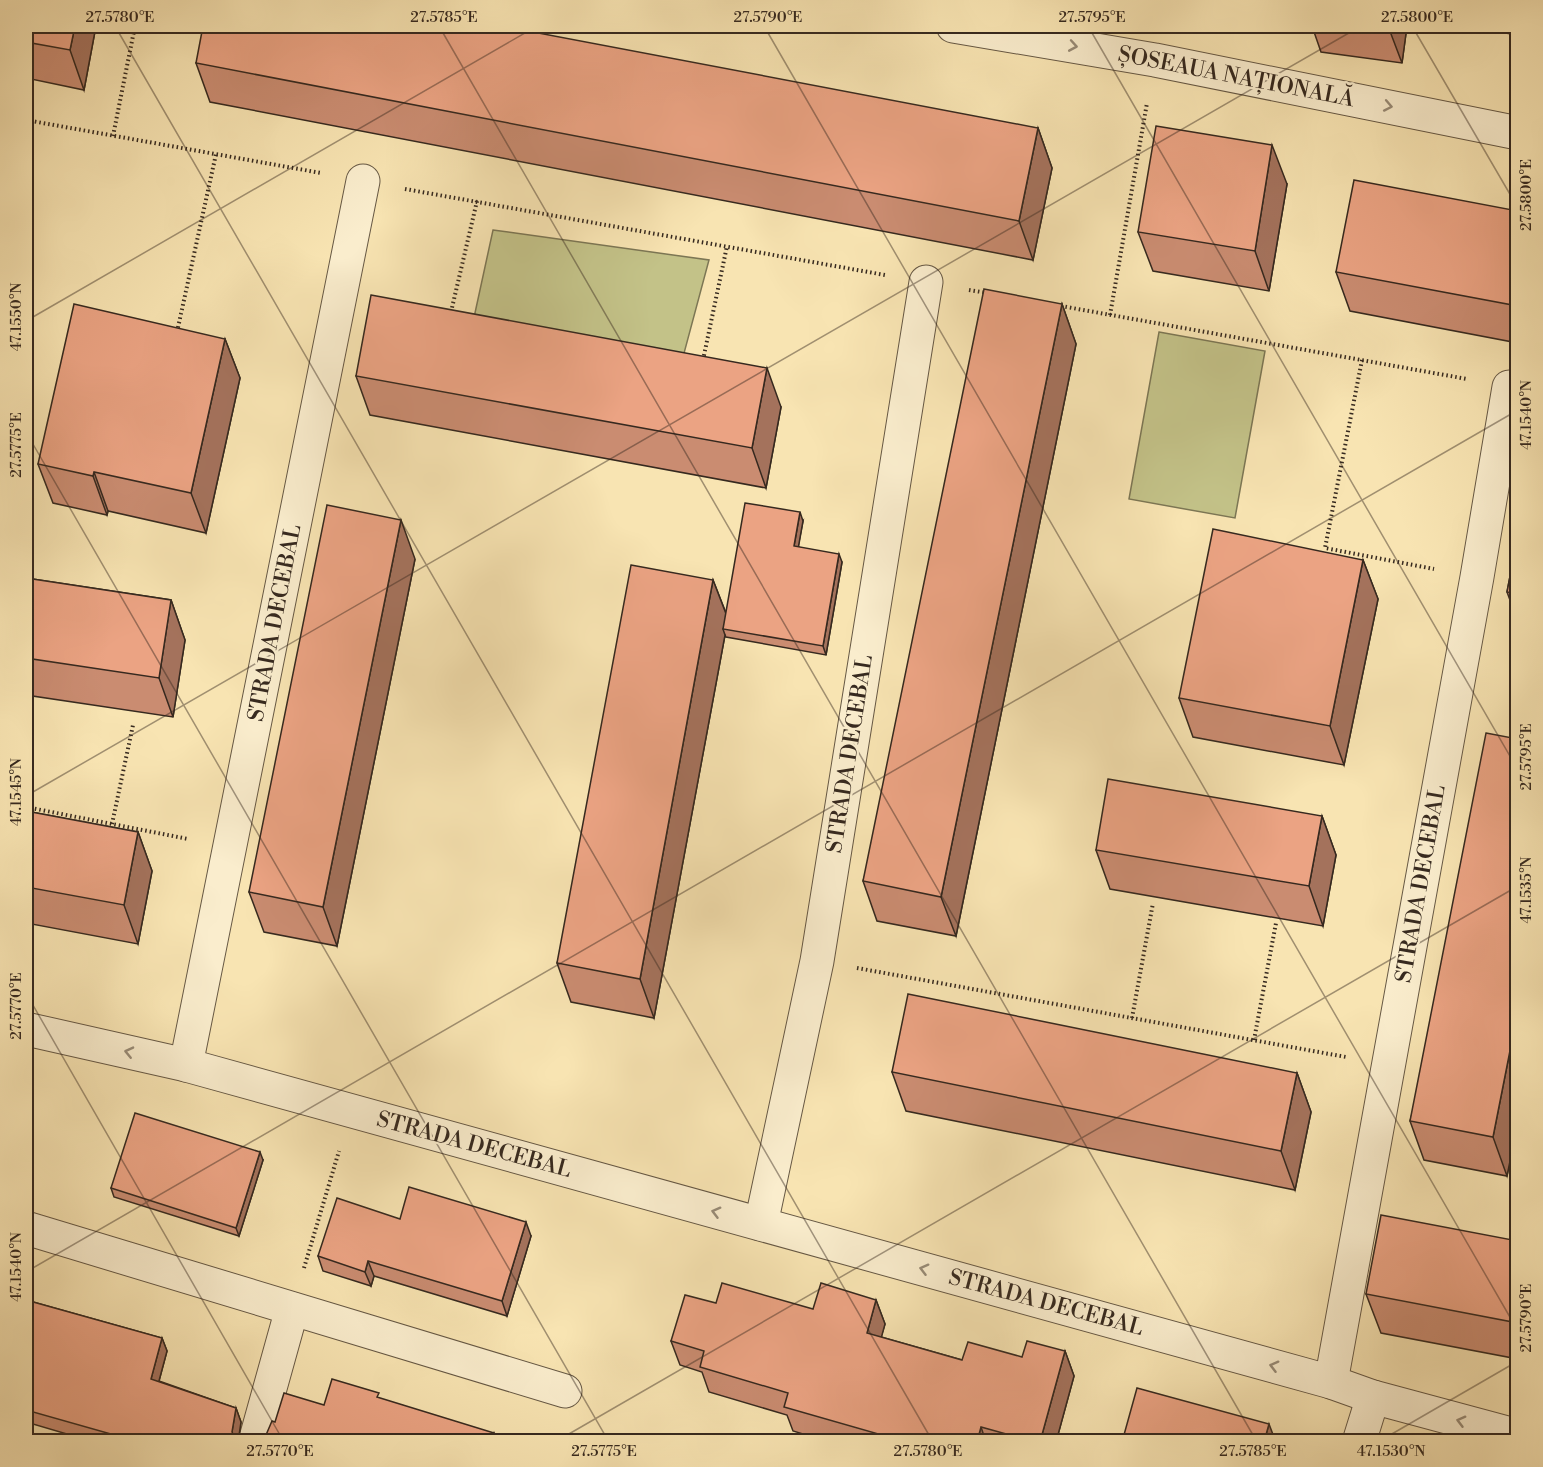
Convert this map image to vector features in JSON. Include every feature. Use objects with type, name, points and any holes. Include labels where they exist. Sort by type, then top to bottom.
[{"type":"street","name":"ȘOSEAUA NAȚIONALĂ","points":[[953,26],[1155,60],[1518,133]]},
{"type":"street","name":"STRADA DECEBAL","points":[[186,1065],[363,181]]},
{"type":"street","name":"STRADA DECEBAL","points":[[761,1224],[817,961],[926,282]]},
{"type":"street","name":"STRADA DECEBAL","points":[[1332,1382],[1509,387]]},
{"type":"street","name":"STRADA DECEBAL","points":[[26,1029],[186,1065],[1332,1382],[1373,1397],[1518,1436]]},
{"type":"street","points":[[26,1228],[565,1391]]},
{"type":"street","points":[[255,1442],[292,1309]]},
{"type":"street","points":[[1359,1442],[1373,1397]]},
{"type":"path","points":[[113,136],[135,26]]},
{"type":"path","points":[[1110,315],[1155,60]]},
{"type":"path","points":[[26,120],[995,294]]},
{"type":"path","points":[[175,342],[216,154]]},
{"type":"path","points":[[450,316],[477,201]]},
{"type":"path","points":[[701,370],[727,246]]},
{"type":"path","points":[[1052,305],[1509,387]]},
{"type":"path","points":[[1362,360],[1325,548],[1477,577]]},
{"type":"path","points":[[112,824],[133,725]]},
{"type":"path","points":[[26,807],[230,848]]},
{"type":"path","points":[[1132,1018],[1153,903]]},
{"type":"path","points":[[1254,1041],[1276,923]]},
{"type":"path","points":[[817,961],[1388,1065]]},
{"type":"path","points":[[292,1309],[351,1111]]},
{"type":"shaded area","points":[[493,230],[709,260],[679,372],[470,336]]},
{"type":"shaded area","points":[[1159,332],[1265,351],[1235,518],[1129,499]]},
{"type":"building","points":[[26,26],[75,26],[70,50],[26,42]]},
{"type":"building","points":[[203,26],[502,26],[1038,128],[1019,221],[196,63]]},
{"type":"building","points":[[1156,126],[1272,145],[1255,251],[1138,232]]},
{"type":"building","points":[[1354,180],[1518,211],[1518,306],[1336,272]]},
{"type":"building","points":[[984,289],[1062,304],[941,897],[863,881]]},
{"type":"building","points":[[371,295],[767,368],[752,448],[356,376]]},
{"type":"building","points":[[74,304],[225,339],[191,493],[94,472],[93,476],[38,464]]},
{"type":"building","points":[[745,503],[800,512],[794,546],[839,554],[823,646],[723,629]]},
{"type":"building","points":[[327,505],[401,520],[323,907],[249,892]]},
{"type":"building","points":[[1213,529],[1363,560],[1330,726],[1179,698]]},
{"type":"building","points":[[1518,535],[1518,594],[1507,592]]},
{"type":"building","points":[[631,565],[713,580],[640,979],[557,963]]},
{"type":"building","points":[[26,578],[171,600],[159,678],[26,658]]},
{"type":"building","points":[[1486,733],[1518,739],[1518,1010],[1493,1137],[1410,1121]]},
{"type":"building","points":[[1108,779],[1322,816],[1309,886],[1096,850]]},
{"type":"building","points":[[26,811],[138,832],[124,905],[26,887]]},
{"type":"building","points":[[908,994],[1297,1073],[1281,1151],[892,1072]]},
{"type":"building","points":[[135,1113],[260,1152],[236,1228],[111,1188]]},
{"type":"building","points":[[409,1187],[526,1222],[502,1301],[368,1261],[365,1272],[318,1256],[337,1198],[400,1219]]},
{"type":"building","points":[[1381,1215],[1518,1241],[1518,1323],[1366,1294]]},
{"type":"building","points":[[722,1283],[813,1309],[821,1283],[876,1300],[867,1333],[962,1360],[968,1342],[1022,1357],[1027,1341],[1065,1351],[1040,1442],[981,1427],[977,1442],[893,1442],[882,1438],[882,1435],[784,1407],[788,1393],[700,1367],[704,1351],[671,1341],[685,1295],[716,1303]]},
{"type":"building","points":[[26,1300],[162,1338],[151,1379],[236,1408],[232,1432],[237,1442],[139,1442],[26,1410]]},
{"type":"building","points":[[332,1379],[379,1393],[377,1397],[494,1433],[491,1442],[263,1442],[272,1421],[275,1422],[284,1393],[324,1405]]},
{"type":"building","points":[[1137,1388],[1269,1424],[1264,1442],[1122,1442]]}]
